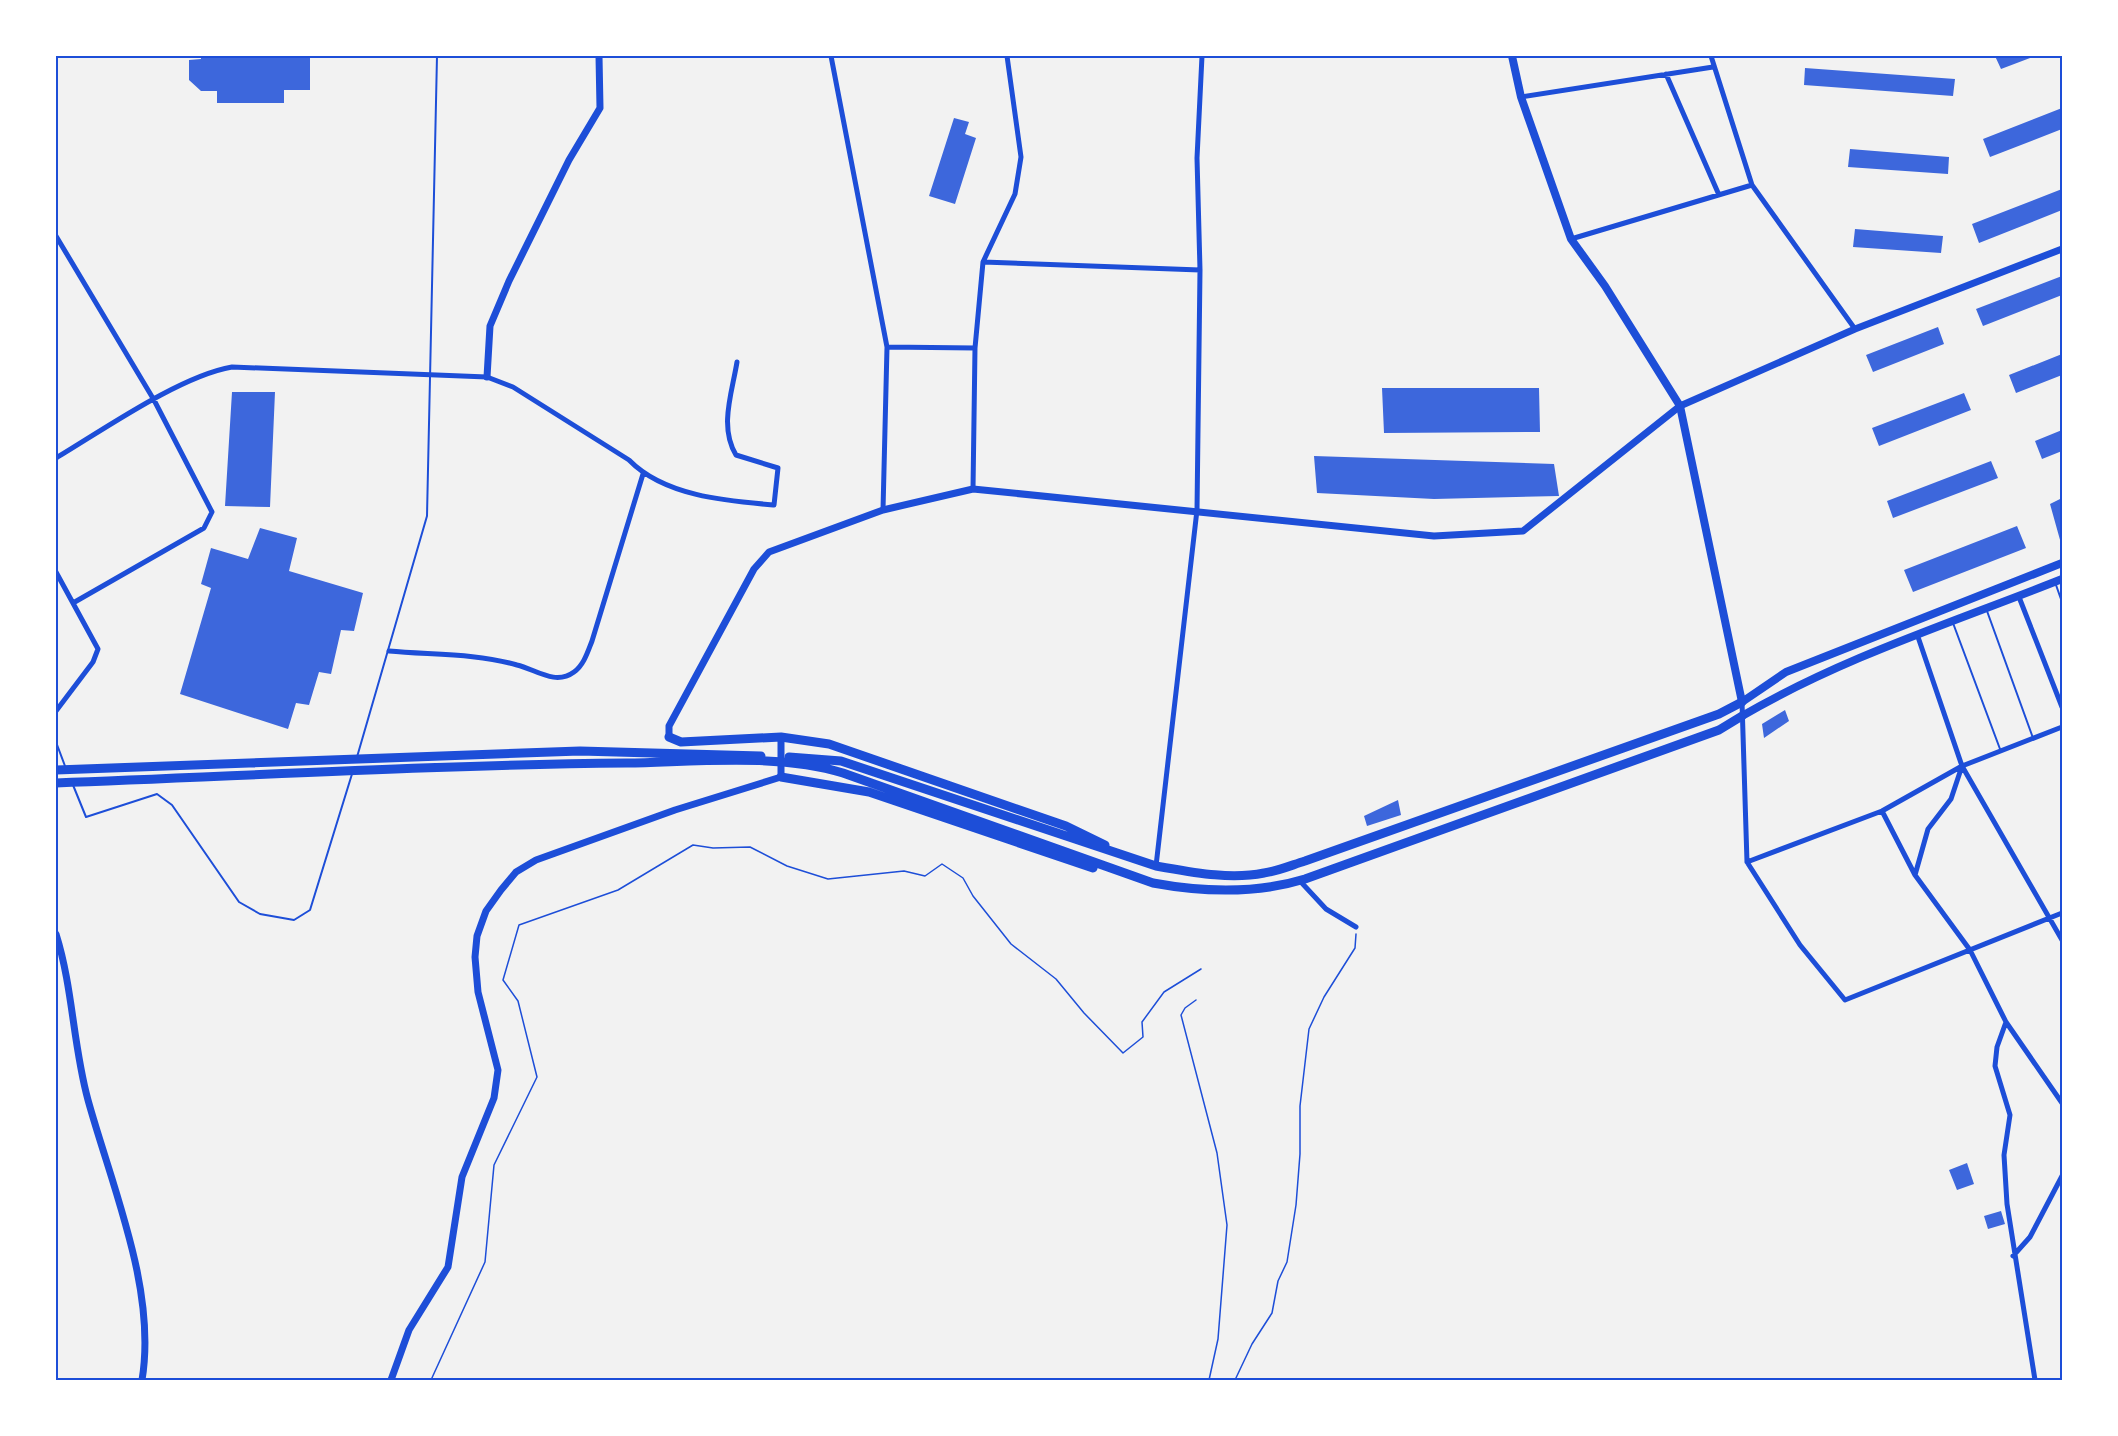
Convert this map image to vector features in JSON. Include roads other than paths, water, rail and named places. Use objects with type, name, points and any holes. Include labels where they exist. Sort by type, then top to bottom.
[{"type":"highway","points":[[56,770],[580,752],[822,758],[841,761],[1156,866],[1202,874],[1265,873],[1708,718],[1742,702]]},
{"type":"highway","points":[[56,783],[578,764],[781,762],[819,765],[1153,883],[1187,889],[1246,890],[1300,881],[1719,730],[1742,716]]},
{"type":"highway","points":[[669,737],[681,742],[782,737],[829,744],[1066,826],[1134,860]]},
{"type":"highway","points":[[781,777],[869,792],[1098,870],[1127,874]]},
{"type":"main road","points":[[1512,56],[1521,97],[1571,239],[1605,286],[1680,406],[1742,702],[1786,672],[2062,564]]},
{"type":"main road","points":[[1742,716],[1805,682],[1917,634],[2059,581]]},
{"type":"street","points":[[487,377],[490,326],[509,281],[568,160],[600,108],[599,56]]},
{"type":"street","points":[[831,56],[887,347],[883,510]]},
{"type":"street","points":[[973,489],[975,348],[982,262],[1015,194],[1021,157],[1007,56]]},
{"type":"street","points":[[1156,866],[1197,510],[1200,270],[1197,158],[1202,56]]},
{"type":"street","points":[[1711,56],[1752,185],[1855,329]]},
{"type":"street","points":[[1521,97],[1713,67]]},
{"type":"street","points":[[1666,74],[1719,195]]},
{"type":"street","points":[[1571,239],[1752,185]]},
{"type":"street","points":[[56,236],[154,400],[212,512],[204,528],[73,603]]},
{"type":"street","points":[[669,737],[669,726],[754,569],[769,552],[883,510],[973,489],[1197,510],[1434,536],[1523,531],[1680,406],[1855,329],[2062,249]]},
{"type":"street","points":[[982,262],[1200,270]]},
{"type":"street","points":[[887,347],[975,348]]},
{"type":"street","points":[[56,458],[154,400],[211,371],[232,367],[428,377],[487,377],[513,387],[629,460],[643,474],[689,492],[774,505],[778,468],[736,455],[730,446],[727,419],[737,362]]},
{"type":"street","points":[[388,651],[452,653],[518,665],[544,676],[559,677],[574,673],[585,660],[592,640],[643,474]]},
{"type":"street","points":[[56,572],[98,649],[93,662],[56,711]]},
{"type":"street","points":[[2019,597],[2062,707]]},
{"type":"street","points":[[1917,634],[1962,766],[2062,940]]},
{"type":"street","points":[[1742,702],[1747,862],[1800,945],[1845,1000],[2062,913]]},
{"type":"street","points":[[1747,862],[1882,811],[1962,766],[2000,749],[2062,727]]},
{"type":"street","points":[[391,1380],[409,1330],[448,1267],[462,1177],[494,1098],[498,1070],[483,1020],[475,957],[477,936],[486,911],[516,872],[536,860],[635,824],[781,777],[782,737]]},
{"type":"street","points":[[1915,875],[1928,829],[1951,799],[1962,766]]},
{"type":"street","points":[[1882,811],[1915,875],[1970,950],[2006,1022],[2062,1103]]},
{"type":"street","points":[[1300,881],[1326,909],[1356,927]]},
{"type":"street","points":[[56,934],[65,963],[74,1035],[88,1101],[116,1192],[141,1293],[146,1356],[141,1380]]},
{"type":"street","points":[[2006,1022],[1997,1047],[1995,1066],[2010,1115],[2004,1155],[2013,1256],[2034,1380]]},
{"type":"street","points":[[2013,1256],[2030,1237],[2062,1176]]},
{"type":"lane","points":[[56,742],[86,817],[157,794],[172,805],[239,902],[260,914],[294,920],[310,910],[427,516],[428,377],[437,56]]},
{"type":"lane","points":[[2059,581],[2062,602]]},
{"type":"lane","points":[[1986,609],[2033,738]]},
{"type":"lane","points":[[1953,621],[2000,749]]}]
